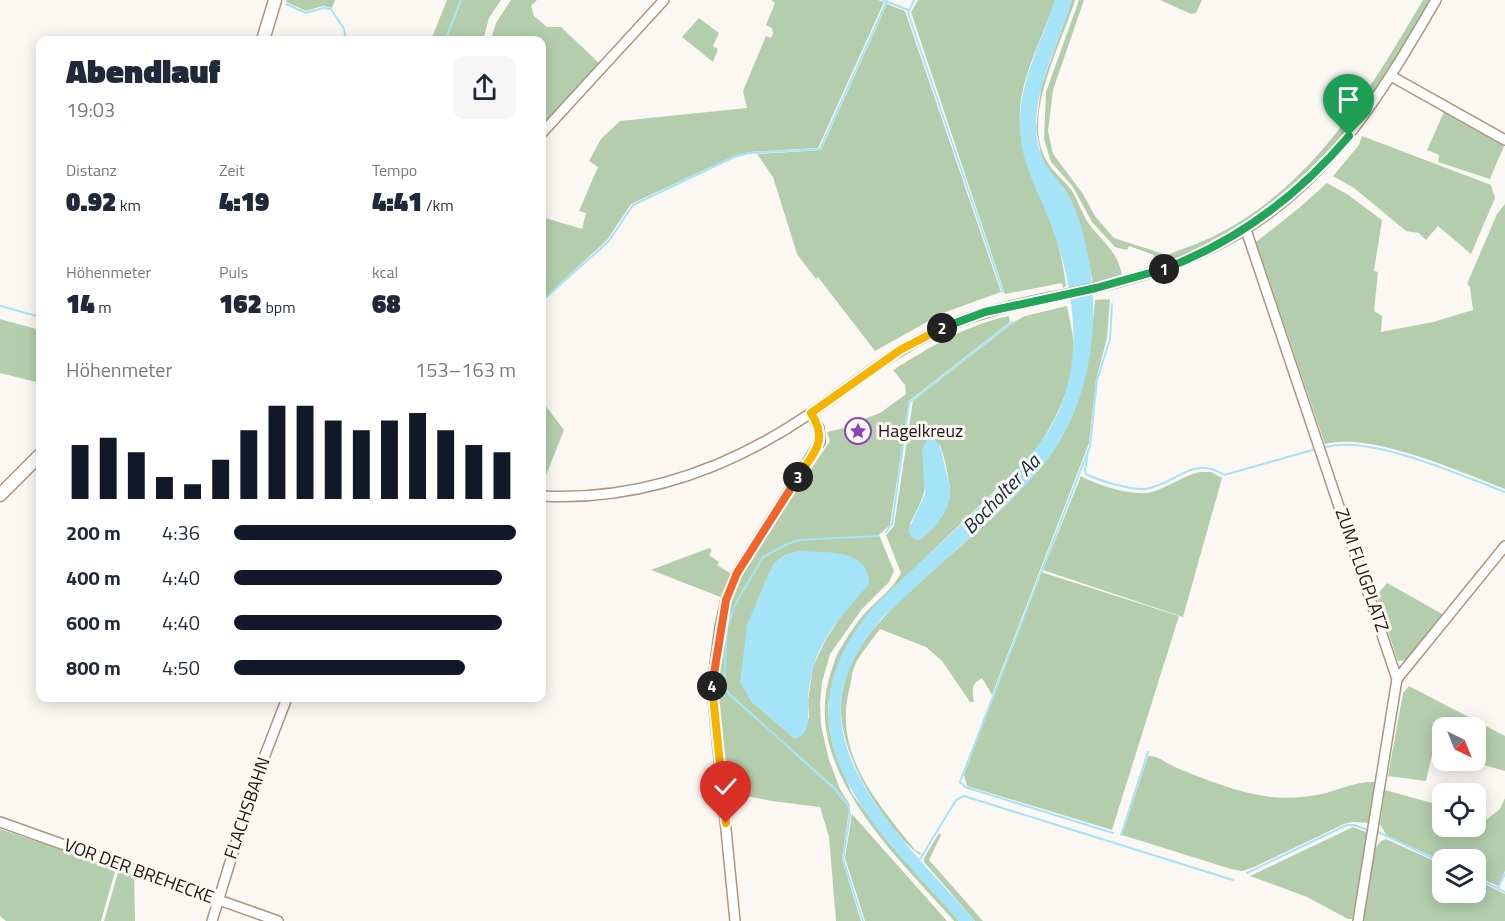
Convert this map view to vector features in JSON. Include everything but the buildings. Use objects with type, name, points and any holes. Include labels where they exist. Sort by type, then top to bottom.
[{"type":"main road","points":[[264,36],[275,0]]},
{"type":"main road","points":[[0,495],[36,459]]},
{"type":"street","points":[[546,129],[664,0]]},
{"type":"street","points":[[546,496],[623,493],[662,485],[730,460],[770,440],[867,371],[927,335],[985,312],[1096,288],[1156,272],[1182,263],[1246,230],[1280,205],[1318,170],[1356,127],[1391,76],[1436,0]]},
{"type":"street","points":[[1391,76],[1505,140]]},
{"type":"street","name":"ZUM FLUGPLATZ","points":[[1246,230],[1397,679],[1358,921]]},
{"type":"street","points":[[735,921],[712,687],[720,627],[726,600],[737,573],[820,442],[819,428],[811,413]]},
{"type":"street","points":[[1397,679],[1505,546]]},
{"type":"street","name":"FLACHSBAHN","points":[[212,921],[255,781],[285,702]]},
{"type":"street","name":"VOR DER BREHECKE","points":[[0,822],[278,921]]},
{"type":"green space","points":[[287,0],[335,0],[332,8],[323,6],[306,11],[286,2]]},
{"type":"green space","points":[[447,0],[461,0],[446,36],[433,36]]},
{"type":"green space","points":[[462,0],[501,0],[489,18],[484,36],[448,36]]},
{"type":"green space","points":[[511,0],[537,0],[531,6],[534,16],[547,27],[561,27],[600,64],[546,123],[546,36],[492,36],[496,23]]},
{"type":"green space","points":[[771,0],[878,0],[884,2],[818,148],[749,152],[734,156],[631,204],[607,240],[546,296],[546,218],[582,229],[586,213],[579,211],[598,167],[589,161],[601,139],[620,121],[747,108],[743,91],[766,36],[771,38],[773,34],[772,28],[766,25],[775,3]]},
{"type":"green space","points":[[918,0],[1055,0],[1025,81],[1020,109],[1020,125],[1021,140],[1029,168],[1058,246],[1066,286],[1063,288],[1062,283],[1005,294],[911,12]]},
{"type":"green space","points":[[1072,0],[1075,0],[1053,59],[1040,104],[1038,125],[1040,145],[1048,163],[1072,191],[1089,224],[1110,248],[1121,269],[1122,277],[1093,283],[1081,227],[1066,191],[1047,169],[1041,155],[1036,129],[1041,87]]},
{"type":"green space","points":[[1079,0],[1084,0],[1053,90],[1048,131],[1053,154],[1083,194],[1095,216],[1114,238],[1167,255],[1218,234],[1252,213],[1283,189],[1337,132],[1382,68],[1423,0],[1432,0],[1379,86],[1351,125],[1320,161],[1286,194],[1248,223],[1206,247],[1157,266],[1153,260],[1154,255],[1129,246],[1127,250],[1115,247],[1092,222],[1073,187],[1051,162],[1044,139],[1046,92]]},
{"type":"green space","points":[[1160,0],[1202,0],[1196,13],[1191,14]]},
{"type":"green space","points":[[887,4],[905,11],[1001,292],[943,313],[875,351],[818,277],[816,279],[797,254],[773,177],[757,154],[821,150]]},
{"type":"green space","points":[[699,18],[719,33],[713,46],[718,49],[713,62],[682,37]]},
{"type":"green space","points":[[1444,112],[1504,146],[1490,179],[1438,162],[1439,155],[1427,150]]},
{"type":"green space","points":[[1362,136],[1491,185],[1495,198],[1471,254],[1438,226],[1426,240],[1419,233],[1406,231],[1354,188],[1333,176],[1359,145]]},
{"type":"green space","points":[[1327,183],[1347,194],[1382,220],[1374,271],[1378,272],[1374,311],[1382,316],[1381,332],[1433,322],[1473,310],[1470,287],[1467,284],[1497,214],[1505,204],[1505,489],[1441,464],[1391,448],[1344,442],[1325,444],[1256,242]]},
{"type":"green space","points":[[1110,299],[1107,338],[1096,380],[1089,443],[992,695],[982,678],[974,685],[974,702],[970,702],[942,661],[926,647],[880,629],[855,665],[846,710],[847,733],[852,754],[873,794],[915,850],[921,853],[920,855],[902,839],[884,815],[867,790],[852,759],[841,713],[842,694],[847,676],[854,659],[873,629],[911,590],[1013,498],[1058,443],[1075,410],[1081,392],[1089,356],[1095,300]]},
{"type":"green space","points":[[1067,306],[1073,335],[1072,370],[1063,400],[1050,428],[1033,454],[872,609],[828,704],[833,747],[852,794],[889,843],[959,921],[954,921],[906,868],[859,808],[841,776],[829,742],[825,708],[831,672],[838,653],[860,619],[901,573],[886,535],[894,526],[913,401],[1014,322],[1025,316]],"holes":[[[940,445],[949,480],[949,497],[940,520],[929,532],[917,540],[910,524],[924,492],[923,457]]]},
{"type":"green space","points":[[1009,316],[1010,322],[909,401],[890,525],[879,535],[894,571],[889,582],[862,609],[830,654],[822,682],[821,725],[829,760],[840,789],[850,805],[842,859],[861,921],[836,921],[829,837],[820,807],[726,792],[716,685],[724,624],[740,574],[830,441],[827,432],[844,428],[848,441],[858,437],[865,428],[861,420],[880,413],[906,394],[905,385],[893,370],[949,338]],"holes":[[[800,551],[858,596],[847,607],[825,641],[813,667],[808,700],[809,718],[795,739],[751,701],[746,650],[748,625],[774,564],[785,555]]]},
{"type":"green space","points":[[0,319],[36,329],[36,382],[0,373]]},
{"type":"green space","points":[[546,406],[564,430],[546,475]]},
{"type":"green space","points":[[1200,472],[1211,472],[1222,478],[1183,617],[1043,570],[1081,476],[1116,489],[1145,493],[1158,490]]},
{"type":"green space","points":[[709,548],[712,550],[709,555],[719,562],[717,565],[733,575],[723,598],[651,570]]},
{"type":"green space","points":[[1041,572],[1179,616],[1112,830],[967,786],[964,775]]},
{"type":"green space","points":[[1387,583],[1444,615],[1408,660],[1398,661],[1376,596]]},
{"type":"green space","points":[[1409,686],[1469,717],[1432,717],[1432,755],[1426,781],[1388,776],[1403,693]]},
{"type":"green space","points":[[1486,726],[1505,736],[1505,771],[1486,766]]},
{"type":"green space","points":[[1148,756],[1159,758],[1177,768],[1223,786],[1271,797],[1313,796],[1357,784],[1376,782],[1369,823],[1344,824],[1252,868],[1242,871],[1231,869],[1122,835]]},
{"type":"green space","points":[[1385,790],[1432,803],[1432,837],[1486,837],[1486,820],[1500,809],[1505,798],[1505,871],[1498,886],[1486,881],[1486,849],[1432,849],[1432,856],[1387,836],[1380,824]]},
{"type":"green space","points":[[852,814],[947,921],[865,921],[845,858]]},
{"type":"green space","points":[[1353,827],[1368,833],[1352,919],[1307,897],[1250,876]]},
{"type":"green space","points":[[0,829],[116,868],[101,921],[6,921],[0,916]]},
{"type":"green space","points":[[939,833],[941,835],[929,860],[983,921],[975,921],[924,862],[924,858]]},
{"type":"green space","points":[[1386,839],[1432,860],[1432,903],[1486,903],[1486,885],[1505,894],[1505,921],[1364,921],[1373,851],[1380,842]]},
{"type":"green space","points":[[119,869],[134,874],[135,921],[104,921]]},
{"type":"water","name":"Bocholter Aa","points":[[1055,0],[1072,0],[1044,78],[1036,118],[1037,138],[1044,162],[1070,198],[1080,222],[1088,254],[1092,281],[1092,337],[1081,392],[1072,418],[1059,442],[1028,483],[875,626],[852,663],[842,694],[842,725],[850,756],[865,787],[908,846],[975,921],[959,921],[867,815],[845,778],[831,739],[829,698],[842,655],[871,610],[1034,451],[1053,422],[1067,388],[1073,348],[1068,284],[1058,244],[1026,161],[1020,121],[1025,85]]},
{"type":"water","points":[[932,438],[942,452],[949,483],[949,502],[939,522],[929,533],[917,540],[911,537],[908,531],[925,494],[922,450],[927,440]]},
{"type":"water","points":[[800,551],[834,553],[854,558],[867,572],[869,584],[829,633],[817,656],[809,688],[807,728],[801,736],[795,739],[751,701],[740,682],[747,625],[768,575],[774,564],[785,555]]},
{"type":"waterway","points":[[447,36],[461,0]]},
{"type":"waterway","points":[[883,0],[908,10]]},
{"type":"waterway","points":[[914,0],[908,13],[1003,292]]},
{"type":"waterway","points":[[546,297],[609,241],[633,205],[734,157],[749,153],[820,149],[887,1]]},
{"type":"waterway","points":[[286,4],[306,13],[323,8],[331,9],[344,29],[345,36]]},
{"type":"waterway","points":[[1112,304],[1110,339],[1097,380],[1090,446],[960,782],[965,787],[1113,833]]},
{"type":"waterway","points":[[1,306],[36,316]]},
{"type":"waterway","points":[[886,532],[892,524],[909,403],[1012,322]]},
{"type":"waterway","points":[[1326,447],[1345,445],[1391,451],[1505,492]]},
{"type":"waterway","points":[[1088,452],[1086,474],[1116,484],[1145,489],[1193,469],[1213,469],[1224,475],[1316,449]]},
{"type":"waterway","points":[[863,921],[843,859],[850,815],[848,805],[834,788],[728,693],[724,685],[727,628],[735,605],[763,557],[800,540],[878,536]]},
{"type":"waterway","points":[[1121,835],[1148,752]]},
{"type":"waterway","points":[[920,859],[956,800],[964,796],[1233,880]]},
{"type":"waterway","points":[[1247,873],[1347,825],[1368,830]]},
{"type":"waterway","points":[[1378,832],[1432,858]]},
{"type":"waterway","points":[[1498,888],[1505,874]]},
{"type":"waterway","points":[[1486,883],[1505,892]]},
{"type":"place","name":"Hagelkreuz","points":[[858,431]]},
{"type":"route","points":[[726,823],[712,687],[720,627],[726,600],[737,573],[820,442],[819,428],[811,413],[867,371],[900,350],[954,323],[1015,304],[1096,288],[1160,271],[1203,253],[1246,230],[1269,213],[1318,170],[1349,136]]}]
